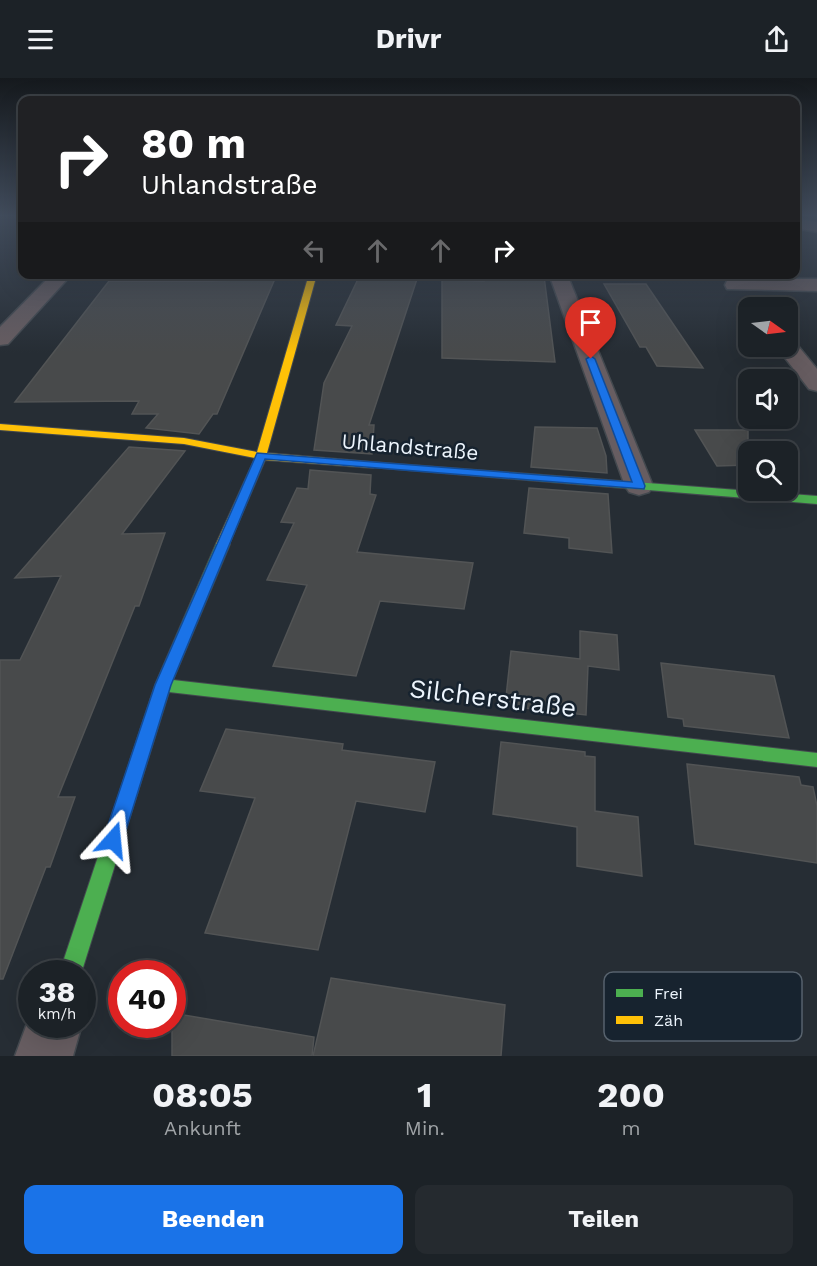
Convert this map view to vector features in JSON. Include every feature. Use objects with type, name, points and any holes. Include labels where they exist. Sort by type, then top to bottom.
[{"type":"street","points":[[0,339],[58,279]]},
{"type":"street","points":[[75,960],[163,685],[261,456],[312,279]]},
{"type":"street","points":[[560,279],[639,486]]},
{"type":"street","points":[[729,280],[817,285]]},
{"type":"street","points":[[729,280],[744,297]]},
{"type":"street","points":[[795,357],[817,384]]},
{"type":"street","name":"Uhlandstraße","points":[[0,427],[184,441],[261,456],[817,500]]},
{"type":"street","name":"Silcherstraße","points":[[163,685],[817,760]]},
{"type":"street","points":[[44,1056],[50,1038]]},
{"type":"building","points":[[275,279],[217,414],[213,414],[199,434],[146,428],[158,414],[132,414],[139,401],[15,402],[109,281]]},
{"type":"building","points":[[358,279],[417,279],[369,425],[374,425],[372,454],[314,450],[324,383],[352,326],[336,325]]},
{"type":"building","points":[[484,279],[544,279],[555,362],[442,358],[442,280],[484,281]]},
{"type":"building","points":[[604,284],[646,284],[703,368],[657,366],[646,347],[640,347]]},
{"type":"building","points":[[535,427],[597,428],[606,456],[607,473],[531,467]]},
{"type":"building","points":[[695,430],[748,430],[748,441],[738,441],[738,465],[717,466]]},
{"type":"building","points":[[129,447],[185,451],[122,534],[165,533],[139,606],[135,606],[58,797],[75,797],[50,867],[46,867],[3,979],[0,979],[0,660],[20,660],[61,576],[15,578]]},
{"type":"building","points":[[310,470],[371,475],[370,494],[376,495],[357,552],[473,563],[464,609],[380,601],[356,676],[273,666],[307,585],[267,580],[294,523],[281,522],[297,488],[308,489]]},
{"type":"building","points":[[529,488],[608,494],[612,553],[569,548],[569,538],[524,533]]},
{"type":"building","points":[[580,631],[617,635],[619,670],[588,666],[586,715],[505,706],[511,651],[580,659]]},
{"type":"building","points":[[661,663],[774,676],[789,738],[684,726],[683,719],[668,717]]},
{"type":"building","points":[[226,729],[343,744],[342,750],[435,762],[425,812],[356,801],[318,950],[205,933],[255,798],[200,791]]},
{"type":"building","points":[[501,742],[585,752],[585,756],[595,757],[595,811],[638,817],[642,876],[577,866],[577,827],[493,814]]},
{"type":"building","points":[[687,764],[799,777],[801,785],[813,787],[817,806],[817,863],[695,844]]},
{"type":"building","points":[[331,978],[505,1005],[501,1056],[313,1056]]},
{"type":"building","points":[[186,1015],[314,1037],[312,1056],[172,1056],[172,1038],[186,1038]]},
{"type":"traffic: fast","points":[[373,465],[817,500]]},
{"type":"traffic: fast","points":[[75,960],[163,685],[223,544]]},
{"type":"traffic: fast","points":[[163,685],[817,760]]},
{"type":"traffic: slow","points":[[223,544],[261,456],[312,279]]},
{"type":"traffic: slow","points":[[0,427],[184,441],[261,456],[373,465]]},
{"type":"route","points":[[113,840],[163,685],[261,456],[639,486],[591,359]]}]
